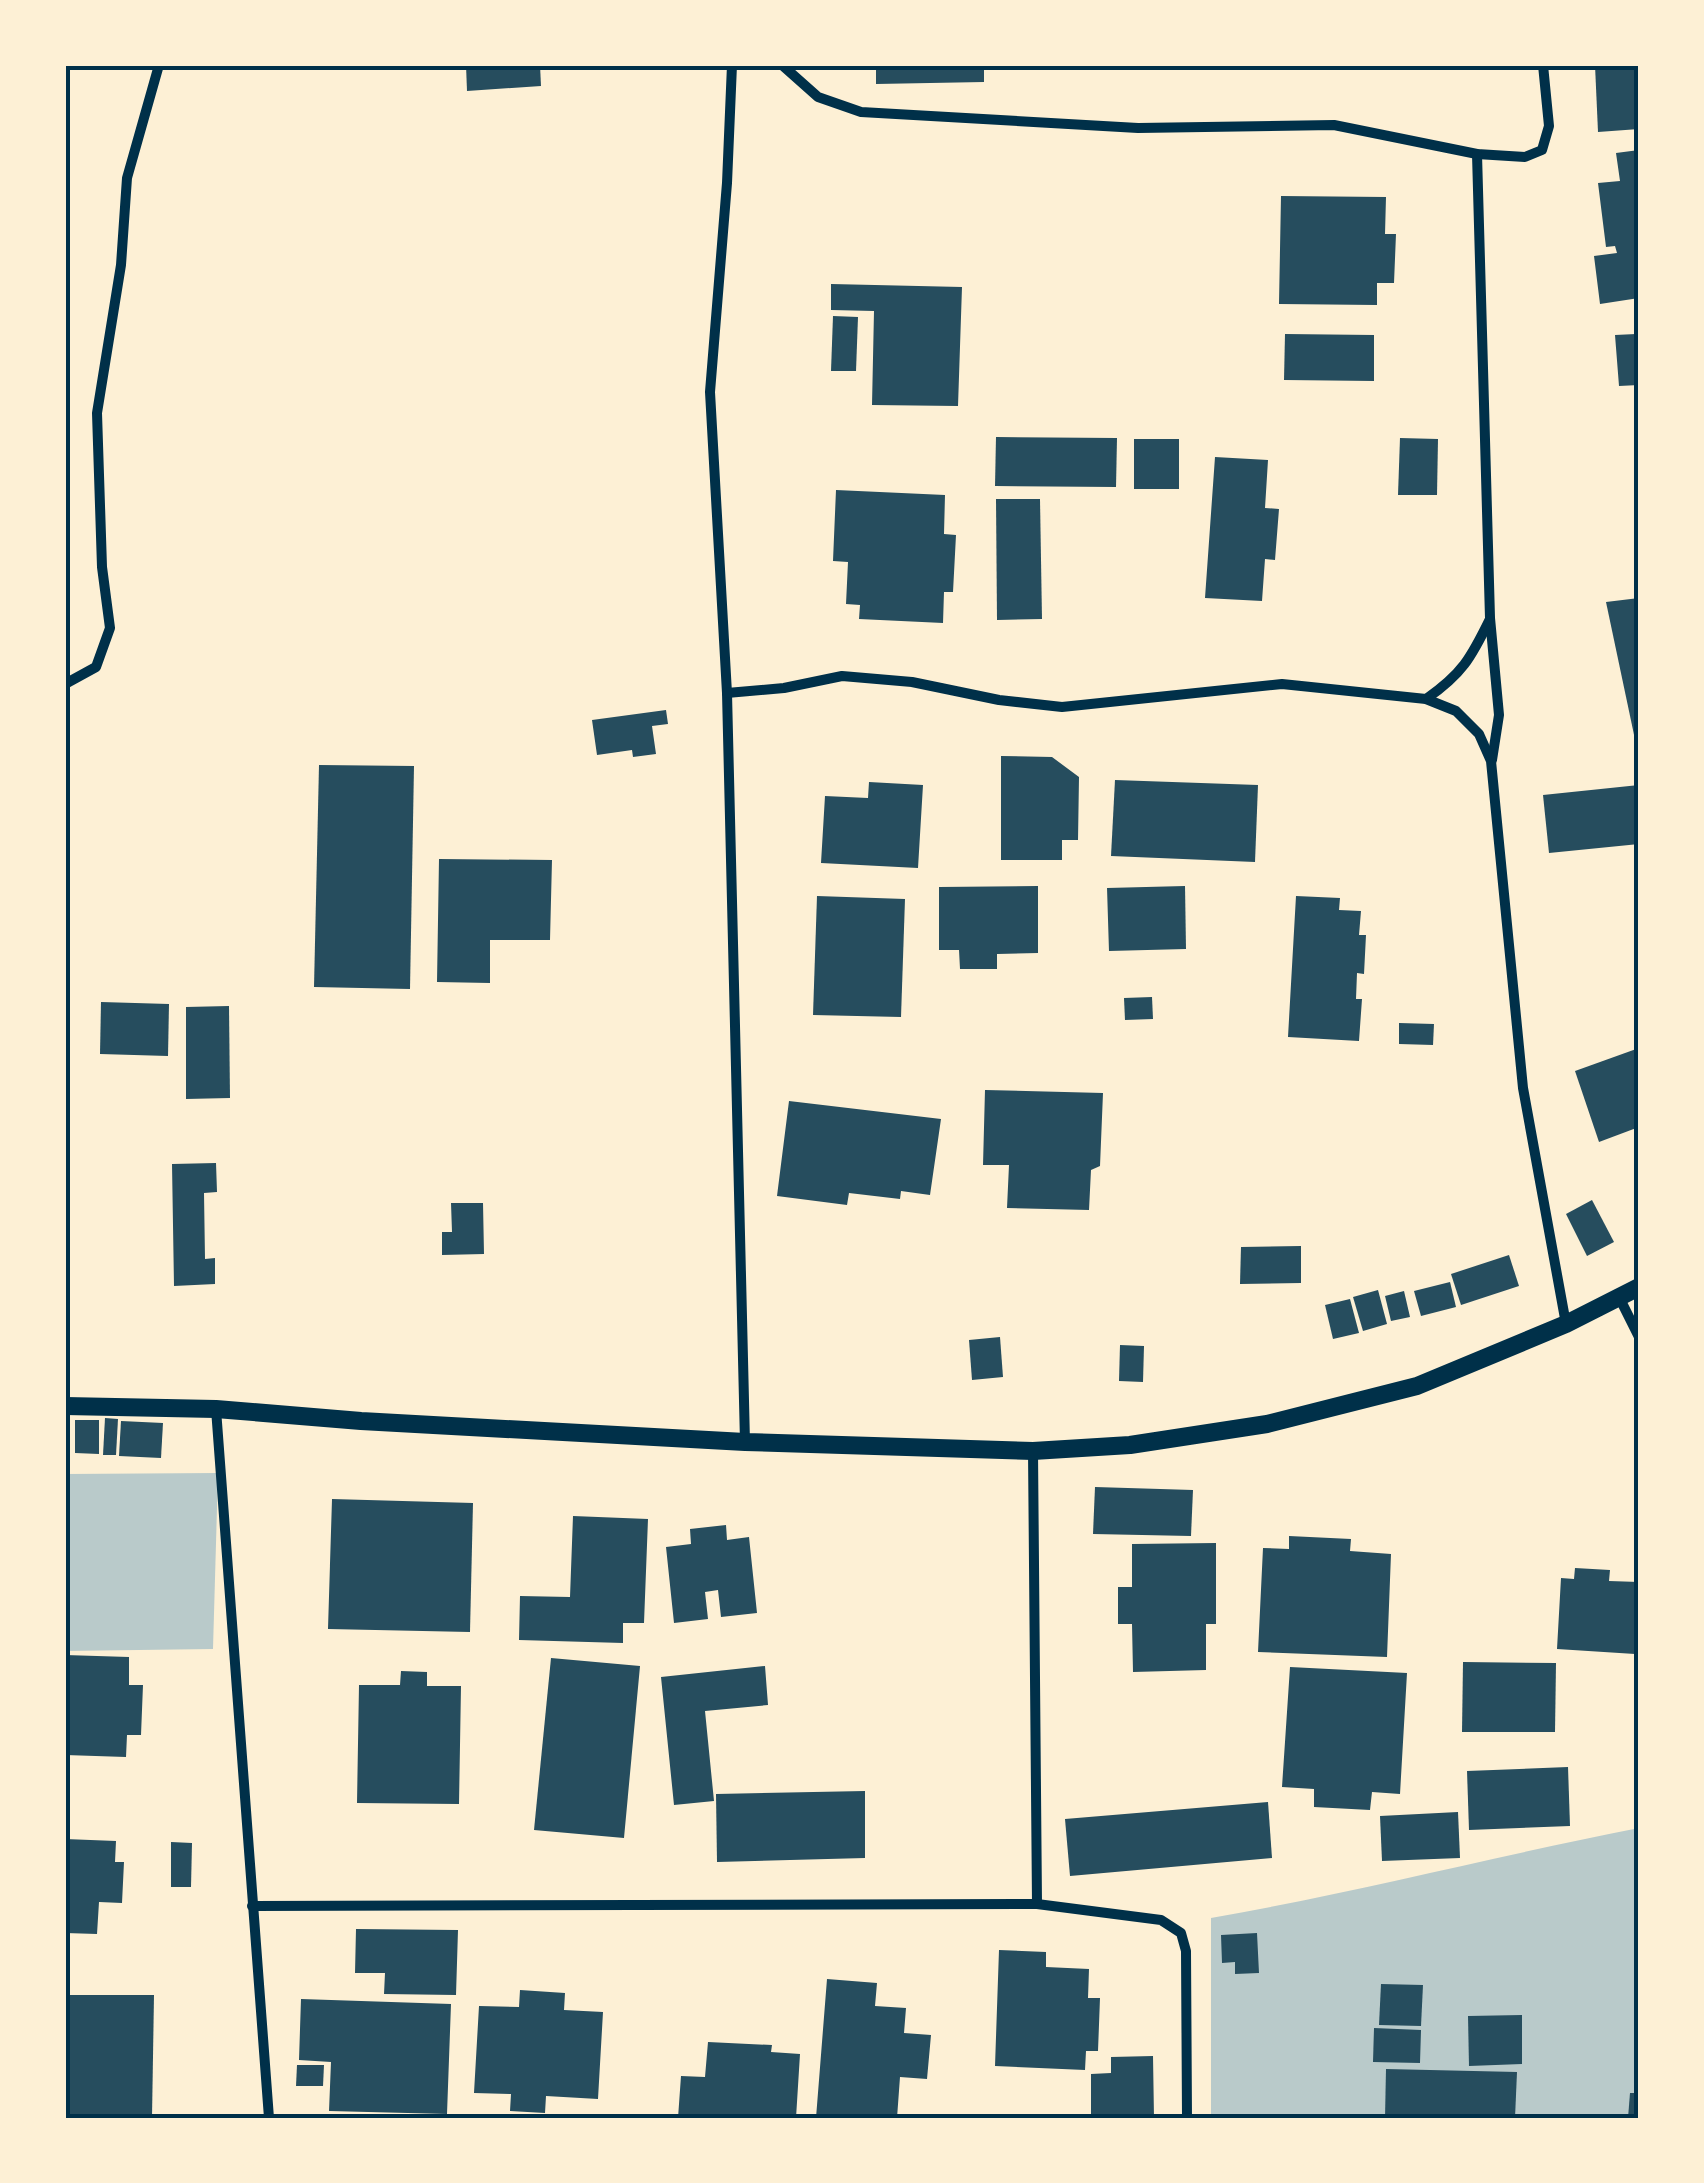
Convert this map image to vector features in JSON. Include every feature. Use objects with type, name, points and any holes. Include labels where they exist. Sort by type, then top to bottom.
[{"type":"street","points":[[65,684],[96,667],[110,628],[102,567],[97,414],[121,265],[127,178],[160,65]]},
{"type":"street","points":[[732,65],[710,392],[727,692],[745,1442]]},
{"type":"street","points":[[782,65],[818,97],[861,112],[1138,128],[1334,125],[1477,154],[1525,157],[1542,150],[1549,126],[1543,65]]},
{"type":"street","points":[[1477,154],[1490,618],[1498,715],[1492,761],[1522,1088],[1566,1324]]},
{"type":"street","points":[[1426,699],[1454,680],[1469,662],[1490,618]]},
{"type":"street","points":[[727,692],[784,688],[842,676],[912,682],[998,700],[1062,708],[1282,684],[1426,699],[1456,711],[1479,734],[1492,761]]},
{"type":"street","points":[[65,1406],[216,1409],[745,1442],[1033,1451],[1130,1446],[1266,1424],[1417,1386],[1566,1324],[1639,1287]]},
{"type":"street","points":[[1619,1298],[1639,1337]]},
{"type":"street","points":[[216,1409],[269,2118]]},
{"type":"street","points":[[1033,1451],[1037,1904]]},
{"type":"street","points":[[252,1906],[1037,1904],[1161,1920],[1181,1933],[1186,1950],[1187,2118]]},
{"type":"shaded area","points":[[218,1473],[213,1649],[65,1651],[65,1474]]},
{"type":"shaded area","points":[[1639,1828],[1639,2118],[1211,2118],[1211,1918]]},
{"type":"building","points":[[466,65],[540,65],[541,86],[467,91]]},
{"type":"building","points":[[876,65],[984,65],[984,82],[876,84]]},
{"type":"building","points":[[1595,65],[1639,65],[1639,129],[1598,132]]},
{"type":"building","points":[[1639,150],[1639,298],[1600,304],[1594,256],[1617,253],[1615,246],[1606,247],[1598,183],[1620,181],[1616,153]]},
{"type":"building","points":[[1281,196],[1386,197],[1385,234],[1396,234],[1394,283],[1377,283],[1377,305],[1279,304]]},
{"type":"building","points":[[831,284],[962,287],[958,406],[872,405],[874,311],[831,310]]},
{"type":"building","points":[[1639,303],[1639,385],[1619,386],[1615,335],[1636,334],[1634,304]]},
{"type":"building","points":[[833,316],[858,317],[856,371],[831,371]]},
{"type":"building","points":[[1285,334],[1374,335],[1374,381],[1284,380]]},
{"type":"building","points":[[996,437],[1117,438],[1116,487],[995,486]]},
{"type":"building","points":[[1400,438],[1438,439],[1437,495],[1398,495]]},
{"type":"building","points":[[1134,439],[1179,439],[1179,489],[1134,489]]},
{"type":"building","points":[[1215,457],[1268,460],[1265,508],[1279,509],[1275,560],[1265,559],[1262,601],[1205,598]]},
{"type":"building","points":[[836,490],[945,495],[944,534],[956,535],[953,592],[944,592],[943,623],[859,619],[860,605],[846,604],[848,562],[833,561]]},
{"type":"building","points":[[996,499],[1040,499],[1042,619],[997,620]]},
{"type":"building","points":[[1639,598],[1639,749],[1637,749],[1606,602]]},
{"type":"building","points":[[666,710],[668,724],[652,726],[656,754],[633,757],[632,750],[597,755],[592,720]]},
{"type":"building","points":[[1001,756],[1052,757],[1079,777],[1078,840],[1062,840],[1062,860],[1001,860]]},
{"type":"building","points":[[319,765],[414,766],[410,989],[314,987]]},
{"type":"building","points":[[1115,780],[1258,785],[1255,862],[1111,856]]},
{"type":"building","points":[[869,782],[923,785],[918,868],[821,863],[825,796],[868,798]]},
{"type":"building","points":[[1639,785],[1639,844],[1549,853],[1543,795]]},
{"type":"building","points":[[439,859],[552,860],[550,940],[490,940],[490,983],[437,982]]},
{"type":"building","points":[[1038,886],[1038,953],[997,954],[997,969],[960,969],[959,950],[939,950],[939,887]]},
{"type":"building","points":[[1185,886],[1186,949],[1109,951],[1107,888]]},
{"type":"building","points":[[817,896],[905,899],[901,1017],[813,1015]]},
{"type":"building","points":[[1296,896],[1340,898],[1339,910],[1361,911],[1359,935],[1366,935],[1364,974],[1357,973],[1356,999],[1362,999],[1359,1041],[1288,1037]]},
{"type":"building","points":[[1152,997],[1153,1019],[1125,1020],[1124,998]]},
{"type":"building","points":[[101,1002],[169,1004],[168,1056],[100,1054]]},
{"type":"building","points":[[229,1006],[230,1098],[186,1099],[186,1007]]},
{"type":"building","points":[[1399,1023],[1434,1024],[1433,1045],[1399,1044]]},
{"type":"building","points":[[1639,1048],[1639,1127],[1599,1142],[1575,1071]]},
{"type":"building","points":[[985,1090],[1103,1093],[1100,1166],[1091,1170],[1089,1210],[1007,1208],[1009,1165],[983,1165]]},
{"type":"building","points":[[789,1101],[941,1119],[930,1195],[901,1191],[900,1199],[849,1193],[847,1205],[777,1196]]},
{"type":"building","points":[[216,1163],[217,1192],[204,1193],[205,1259],[215,1258],[215,1284],[174,1286],[172,1164]]},
{"type":"building","points":[[1592,1200],[1614,1242],[1587,1256],[1566,1214]]},
{"type":"building","points":[[451,1203],[483,1203],[484,1254],[442,1255],[442,1232],[452,1232]]},
{"type":"building","points":[[1301,1246],[1301,1283],[1240,1284],[1241,1247]]},
{"type":"building","points":[[1509,1255],[1519,1286],[1461,1305],[1451,1274]]},
{"type":"building","points":[[1450,1282],[1456,1307],[1421,1316],[1414,1291]]},
{"type":"building","points":[[1378,1290],[1387,1324],[1363,1331],[1353,1297]]},
{"type":"building","points":[[1404,1291],[1410,1317],[1391,1321],[1385,1296]]},
{"type":"building","points":[[1350,1299],[1359,1333],[1333,1339],[1325,1305]]},
{"type":"building","points":[[1000,1337],[1003,1377],[972,1380],[969,1340]]},
{"type":"building","points":[[1120,1345],[1144,1346],[1143,1382],[1119,1381]]},
{"type":"building","points":[[105,1418],[118,1419],[116,1455],[103,1455]]},
{"type":"building","points":[[75,1420],[99,1420],[99,1454],[75,1453]]},
{"type":"building","points":[[121,1421],[163,1423],[161,1458],[119,1456]]},
{"type":"building","points":[[1095,1487],[1193,1490],[1191,1536],[1093,1534]]},
{"type":"building","points":[[332,1499],[473,1503],[470,1632],[328,1629]]},
{"type":"building","points":[[573,1516],[648,1519],[644,1623],[623,1623],[623,1643],[519,1640],[520,1596],[570,1597]]},
{"type":"building","points":[[726,1525],[727,1540],[749,1537],[757,1613],[721,1617],[718,1590],[705,1592],[708,1619],[674,1623],[666,1547],[691,1544],[690,1529]]},
{"type":"building","points":[[1289,1536],[1351,1539],[1350,1551],[1391,1554],[1387,1657],[1258,1652],[1263,1548],[1289,1549]]},
{"type":"building","points":[[1216,1543],[1216,1624],[1206,1624],[1206,1670],[1133,1672],[1132,1624],[1118,1624],[1118,1587],[1132,1587],[1132,1544]]},
{"type":"building","points":[[1575,1568],[1610,1570],[1609,1581],[1639,1582],[1635,1654],[1557,1649],[1561,1578],[1574,1579]]},
{"type":"building","points":[[65,1655],[129,1657],[129,1685],[143,1685],[141,1735],[127,1735],[126,1757],[65,1755]]},
{"type":"building","points":[[551,1658],[640,1666],[624,1838],[534,1830]]},
{"type":"building","points":[[1463,1662],[1556,1663],[1555,1732],[1462,1732]]},
{"type":"building","points":[[765,1666],[768,1705],[705,1711],[714,1801],[674,1805],[661,1677]]},
{"type":"building","points":[[1290,1667],[1407,1673],[1400,1794],[1372,1792],[1370,1810],[1314,1807],[1314,1789],[1282,1787]]},
{"type":"building","points":[[401,1671],[427,1672],[427,1686],[461,1686],[459,1804],[357,1803],[359,1685],[400,1685]]},
{"type":"building","points":[[1568,1767],[1570,1826],[1469,1830],[1467,1771]]},
{"type":"building","points":[[865,1791],[865,1858],[717,1862],[716,1794]]},
{"type":"building","points":[[1268,1802],[1272,1858],[1070,1876],[1065,1819]]},
{"type":"building","points":[[1458,1812],[1460,1858],[1382,1861],[1380,1816]]},
{"type":"building","points":[[65,1839],[116,1841],[115,1862],[124,1862],[122,1903],[99,1902],[97,1934],[65,1933]]},
{"type":"building","points":[[171,1842],[192,1843],[191,1887],[171,1887]]},
{"type":"building","points":[[356,1929],[458,1930],[456,1995],[384,1994],[385,1973],[355,1973]]},
{"type":"building","points":[[1257,1933],[1259,1973],[1235,1974],[1235,1962],[1222,1963],[1221,1935]]},
{"type":"building","points":[[999,1950],[1046,1952],[1046,1967],[1089,1969],[1088,1998],[1100,1998],[1098,2051],[1086,2051],[1085,2070],[995,2066]]},
{"type":"building","points":[[827,1979],[877,1983],[875,2006],[906,2008],[904,2033],[931,2035],[927,2079],[900,2077],[897,2118],[816,2118]]},
{"type":"building","points":[[1381,1984],[1423,1985],[1421,2026],[1379,2025]]},
{"type":"building","points":[[520,1990],[565,1993],[564,2010],[603,2012],[598,2099],[546,2096],[545,2113],[510,2111],[511,2094],[474,2093],[479,2006],[519,2007]]},
{"type":"building","points":[[65,1995],[154,1995],[152,2118],[65,2118]]},
{"type":"building","points":[[301,1999],[451,2004],[447,2114],[329,2111],[331,2062],[299,2060]]},
{"type":"building","points":[[1522,2015],[1522,2064],[1469,2066],[1468,2016]]},
{"type":"building","points":[[1374,2028],[1421,2030],[1420,2063],[1373,2062]]},
{"type":"building","points":[[708,2042],[772,2045],[771,2052],[800,2054],[796,2118],[678,2118],[681,2076],[705,2077]]},
{"type":"building","points":[[1153,2056],[1154,2118],[1091,2118],[1091,2074],[1111,2073],[1111,2057]]},
{"type":"building","points":[[297,2065],[324,2065],[323,2086],[296,2086]]},
{"type":"building","points":[[1386,2069],[1517,2072],[1515,2118],[1385,2118]]},
{"type":"building","points":[[1630,2093],[1639,2093],[1639,2118],[1628,2118]]}]
